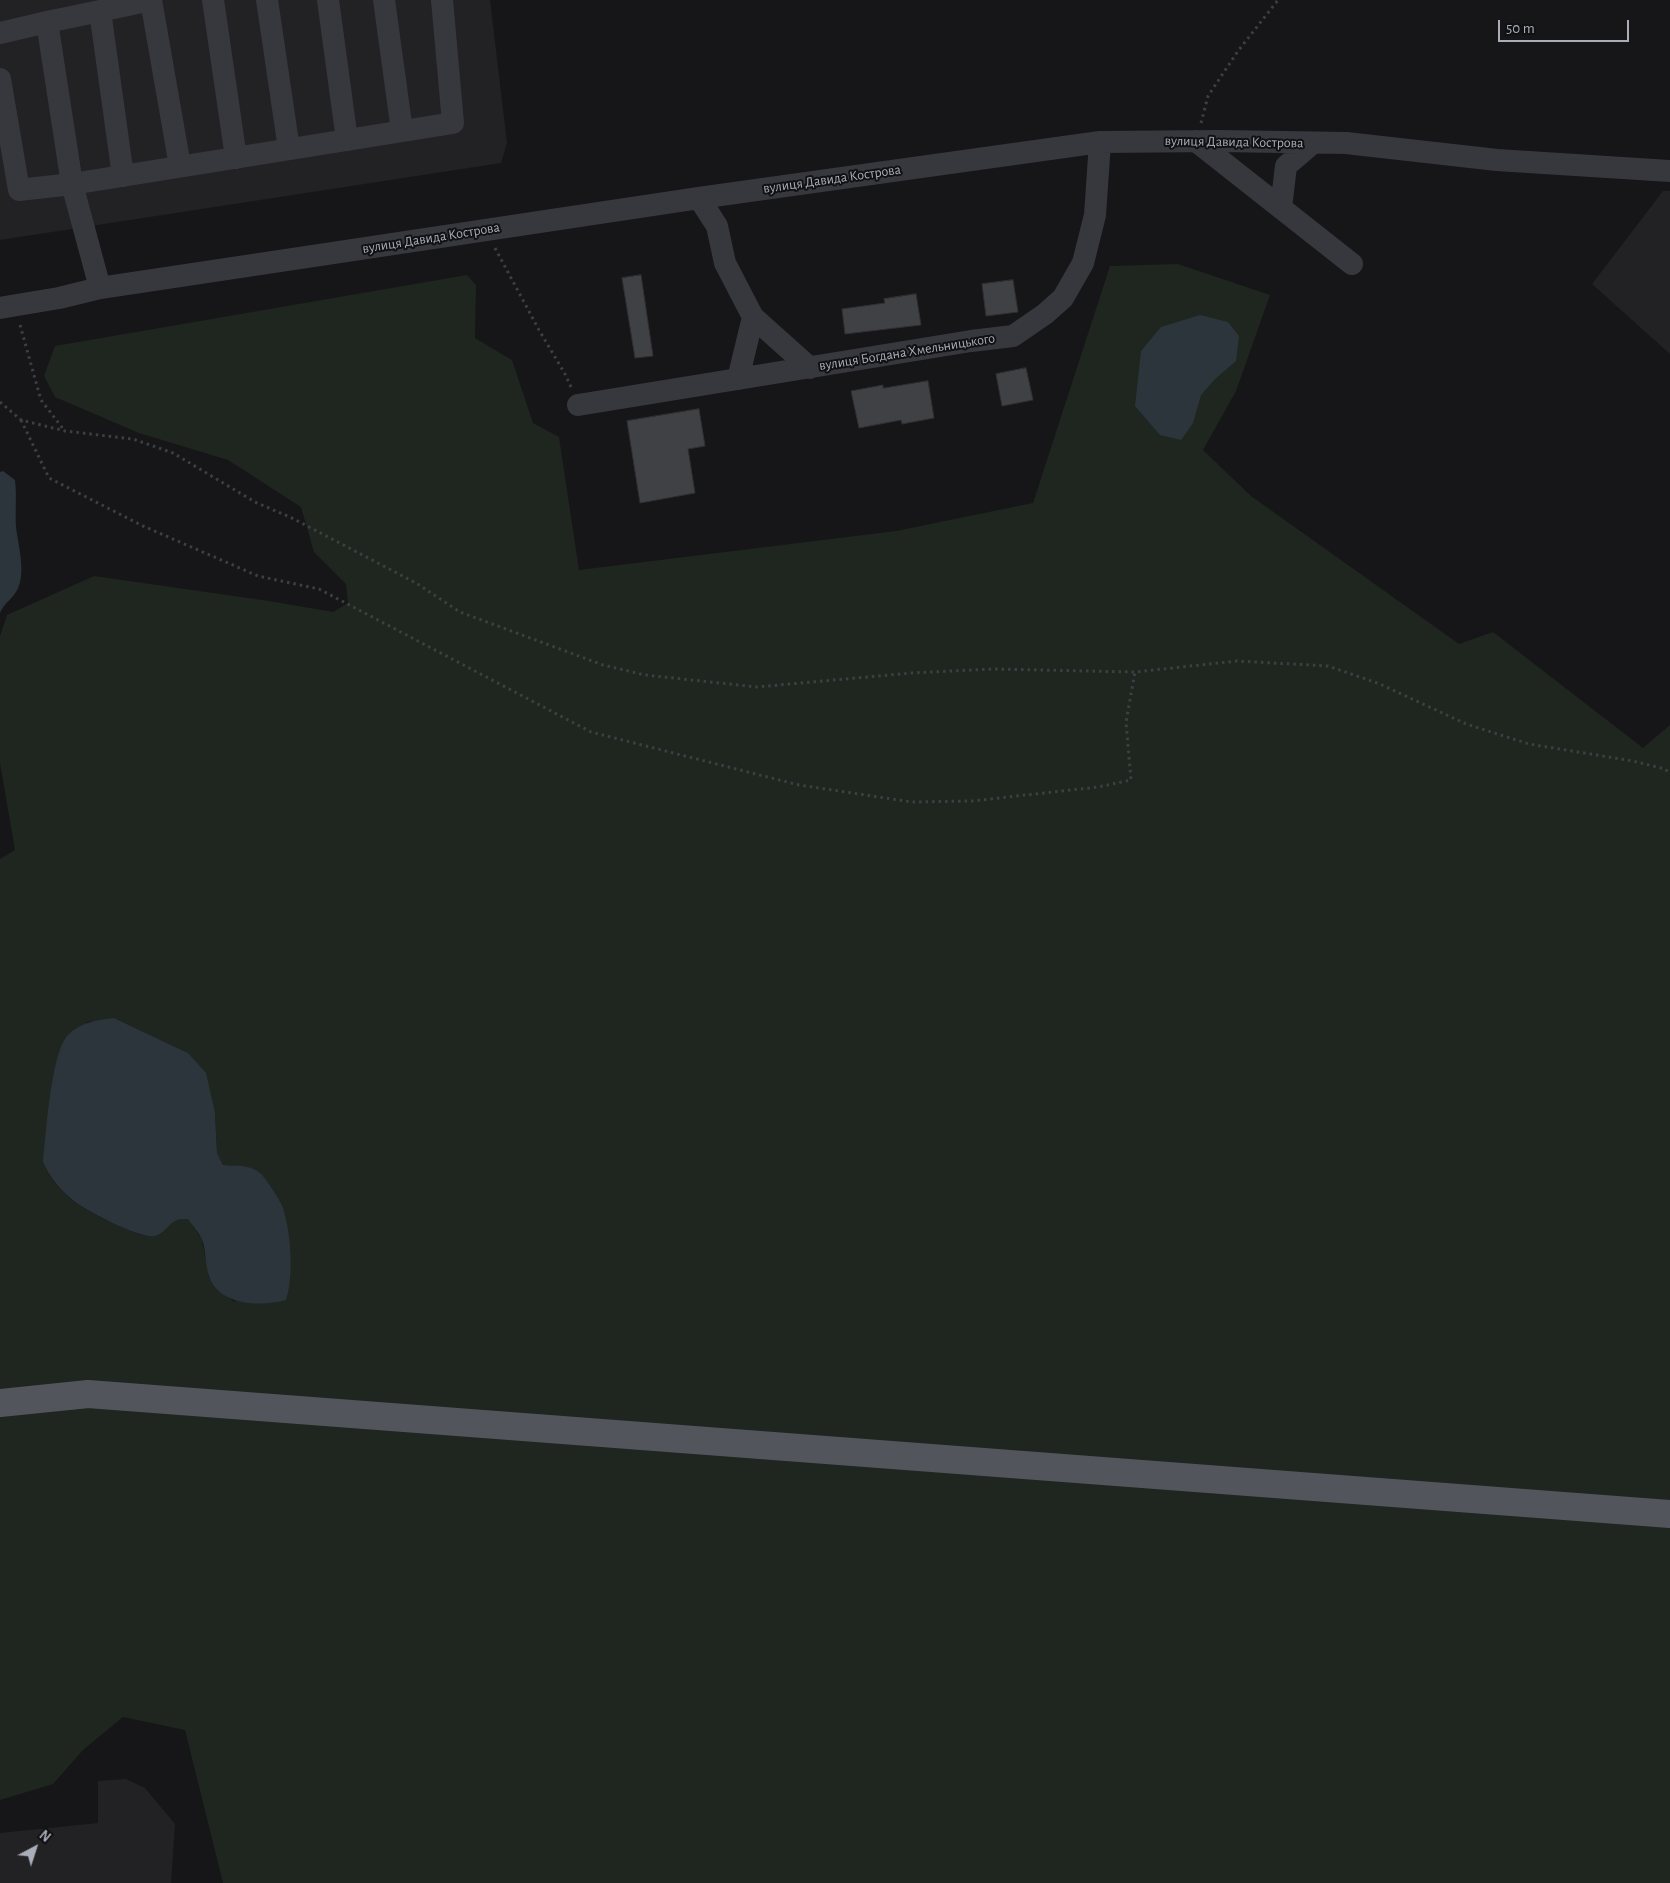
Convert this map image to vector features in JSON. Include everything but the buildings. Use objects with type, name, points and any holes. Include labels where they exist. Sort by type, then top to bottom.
[{"type":"main road","points":[[0,1403],[88,1394],[1670,1514]]},
{"type":"street","points":[[0,33],[151,0],[180,166]]},
{"type":"street","points":[[213,0],[236,158]]},
{"type":"street","points":[[267,0],[289,149]]},
{"type":"street","points":[[328,0],[347,140]]},
{"type":"street","points":[[384,0],[402,131]]},
{"type":"street","points":[[0,79],[9,192],[72,184],[453,123],[442,0]]},
{"type":"street","points":[[100,11],[123,176]]},
{"type":"street","points":[[47,22],[72,184],[100,288]]},
{"type":"street","points":[[1196,141],[1352,264]]},
{"type":"street","name":"вулиця Давида Кострова","points":[[7,307],[59,298],[100,288],[699,198],[1100,142],[1346,143],[1542,164],[1670,171]]},
{"type":"street","name":"вулиця Богдана Хмельницького","points":[[578,405],[971,341],[1013,336],[1045,314],[1063,298],[1083,263],[1094,215],[1100,142]]},
{"type":"street","points":[[1281,208],[1286,166],[1313,143]]},
{"type":"street","points":[[699,198],[717,226],[725,263],[753,317],[810,368]]},
{"type":"street","points":[[738,379],[753,317]]},
{"type":"path","points":[[1196,141],[1208,96],[1238,51],[1278,0]]},
{"type":"path","points":[[485,230],[539,330],[566,374],[578,405]]},
{"type":"path","points":[[7,307],[42,400],[65,431]]},
{"type":"path","points":[[0,402],[21,420],[49,478],[144,526],[258,576],[319,589],[590,732],[799,785],[912,802],[972,801],[1098,787],[1131,780],[1126,722],[1135,672]]},
{"type":"path","points":[[21,420],[65,431],[133,439],[172,453],[255,502],[292,518],[416,583],[460,612],[603,665],[646,675],[758,687],[911,673],[993,669],[1135,672],[1237,661],[1328,666],[1380,684],[1466,724],[1529,744],[1633,761],[1665,769],[1670,774]]},
{"type":"shaded area","points":[[0,0],[490,0],[507,143],[501,163],[0,240]]},
{"type":"shaded area","points":[[1663,191],[1670,191],[1670,354],[1592,284]]},
{"type":"shaded area","points":[[1178,264],[1270,295],[1236,391],[1203,450],[1251,496],[1459,644],[1493,632],[1643,748],[1670,725],[1670,1883],[223,1883],[185,1730],[123,1717],[83,1750],[53,1784],[0,1800],[0,859],[15,850],[0,763],[0,636],[7,615],[94,576],[333,612],[348,603],[346,584],[314,552],[301,507],[228,460],[139,433],[55,397],[44,376],[55,346],[467,275],[476,285],[475,338],[512,360],[533,423],[559,437],[579,570],[896,531],[1033,503],[1110,266]],"holes":[[[114,1018],[188,1053],[215,1113],[217,1153],[223,1165],[249,1167],[235,1302],[215,1288],[209,1277],[202,1240],[188,1218],[176,1220],[142,1235],[98,1216],[71,1199],[50,1176],[43,1162],[87,1022]]]},
{"type":"shaded area","points":[[1200,315],[1228,322],[1239,336],[1236,361],[1215,379],[1201,395],[1193,423],[1181,440],[1160,435],[1135,406],[1141,351],[1161,327]]},
{"type":"shaded area","points":[[3,471],[15,480],[16,527],[21,558],[21,574],[16,592],[0,613],[0,472]]},
{"type":"shaded area","points":[[114,1018],[188,1053],[206,1073],[215,1113],[217,1153],[223,1165],[247,1167],[256,1170],[273,1189],[283,1208],[288,1230],[291,1267],[286,1300],[265,1303],[242,1302],[231,1299],[221,1293],[214,1286],[209,1276],[202,1239],[188,1219],[174,1221],[162,1233],[155,1236],[138,1233],[101,1217],[74,1201],[49,1173],[43,1162],[53,1076],[62,1044],[68,1035],[84,1024]]},
{"type":"shaded area","points":[[126,1779],[145,1788],[175,1824],[171,1883],[0,1883],[0,1833],[98,1823],[98,1781]]}]
